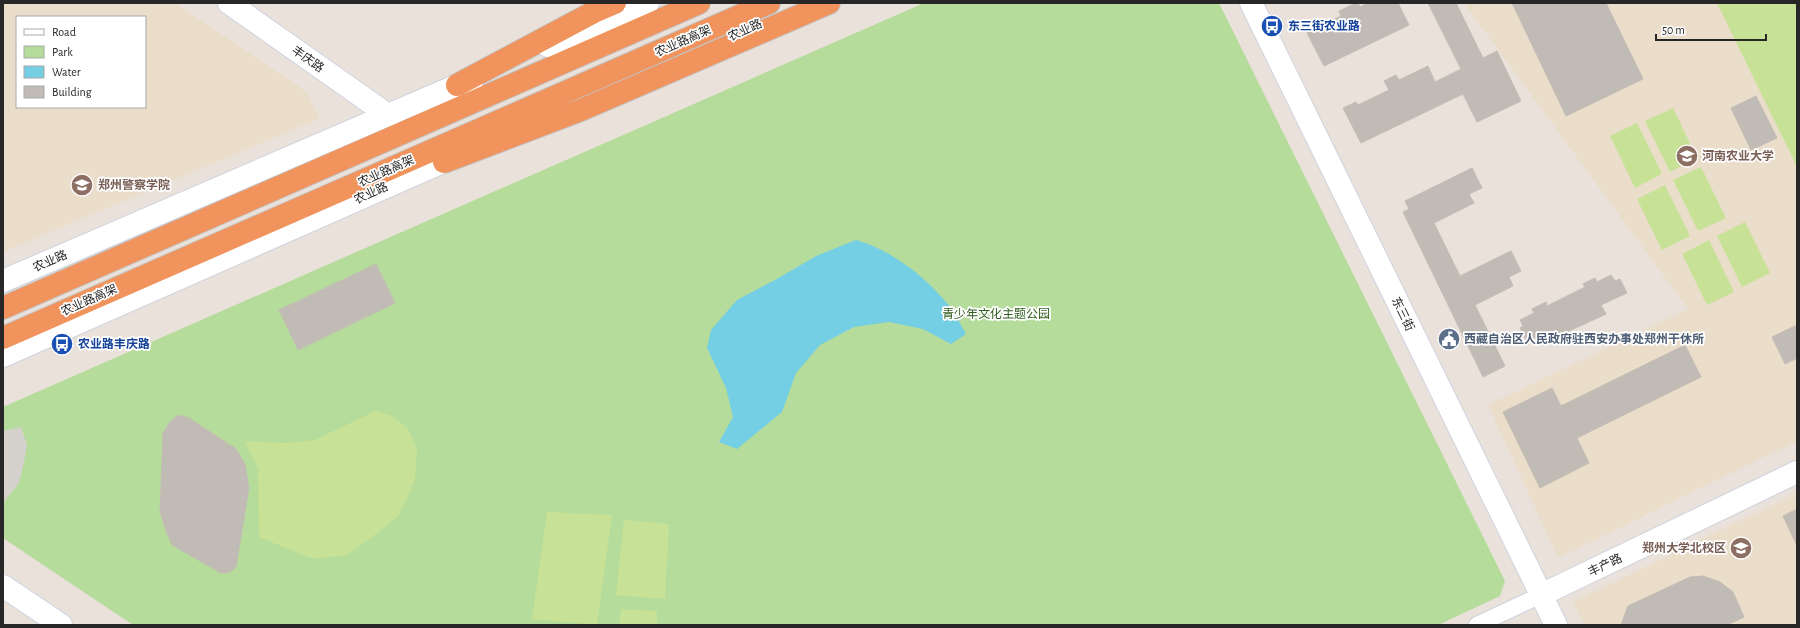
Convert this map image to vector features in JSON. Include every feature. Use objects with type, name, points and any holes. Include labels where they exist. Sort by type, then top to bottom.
[{"type":"highway","points":[[457,85],[594,12],[616,3]]},
{"type":"highway","points":[[3,308],[699,3]]},
{"type":"highway","name":"农业路高架","points":[[3,338],[770,3]]},
{"type":"highway","points":[[444,162],[581,110],[829,3]]},
{"type":"street","name":"丰庆路","points":[[229,3],[388,115]]},
{"type":"street","name":"农业路","points":[[3,281],[648,3]]},
{"type":"street","name":"农业路","points":[[3,356],[806,3]]},
{"type":"street","name":"东三街","points":[[1251,3],[1556,625]]},
{"type":"street","name":"丰产路","points":[[1477,625],[1541,596],[1797,472]]},
{"type":"street","points":[[3,586],[61,625]]},
{"type":"shaded area","name":"郑州警察学院","points":[[3,3],[175,3],[307,92],[319,119],[3,252]]},
{"type":"shaded area","name":"河南农业大学","points":[[1464,3],[1797,3],[1797,441],[1558,558],[1488,405],[1688,309]]},
{"type":"shaded area","points":[[21,427],[27,445],[24,462],[19,483],[4,502],[3,431]]},
{"type":"shaded area","name":"郑州大学北校区","points":[[1797,493],[1797,625],[1585,625],[1573,602]]},
{"type":"green space","name":"青少年文化主题公园","points":[[924,3],[1219,3],[1505,581],[1500,596],[1438,625],[133,625],[3,538],[3,407]]},
{"type":"green space","points":[[1717,3],[1797,3],[1797,167]]},
{"type":"green space","points":[[1673,108],[1697,158],[1670,172],[1645,121]]},
{"type":"green space","points":[[1637,123],[1662,174],[1635,188],[1610,136]]},
{"type":"green space","points":[[1701,167],[1726,218],[1698,231],[1673,180]]},
{"type":"green space","points":[[1665,185],[1690,236],[1662,250],[1637,199]]},
{"type":"green space","points":[[1745,222],[1770,273],[1742,287],[1717,236]]},
{"type":"green space","points":[[1709,240],[1734,292],[1707,305],[1682,254]]},
{"type":"green space","points":[[375,411],[392,416],[407,427],[417,449],[415,480],[399,515],[347,555],[313,559],[259,537],[258,469],[245,441],[283,443],[315,440]]},
{"type":"green space","points":[[547,512],[612,515],[597,625],[532,619]]},
{"type":"green space","points":[[624,520],[669,524],[665,599],[616,595]]},
{"type":"green space","points":[[621,609],[657,611],[657,625],[619,625]]},
{"type":"water","points":[[856,240],[882,250],[917,273],[949,306],[966,334],[951,344],[923,329],[889,322],[854,327],[820,345],[796,373],[782,412],[737,449],[719,442],[733,417],[726,388],[707,348],[711,330],[737,300],[816,256]]},
{"type":"building","points":[[1358,3],[1360,7],[1368,3],[1398,3],[1409,25],[1324,66],[1307,33],[1341,16],[1339,11]]},
{"type":"building","points":[[1428,3],[1456,3],[1483,58],[1497,51],[1521,101],[1477,122],[1463,94],[1361,143],[1343,108],[1356,102],[1358,105],[1389,90],[1384,81],[1396,75],[1399,80],[1428,66],[1435,82],[1461,69]]},
{"type":"building","points":[[1512,3],[1606,3],[1643,79],[1566,116]]},
{"type":"building","points":[[1756,96],[1777,138],[1751,150],[1731,108]]},
{"type":"building","points":[[1472,168],[1482,188],[1469,194],[1474,203],[1434,223],[1460,276],[1511,251],[1521,271],[1509,277],[1513,286],[1475,305],[1505,366],[1483,377],[1403,212],[1409,209],[1405,201]]},
{"type":"building","points":[[376,264],[395,303],[298,350],[279,310]]},
{"type":"building","points":[[1611,275],[1615,281],[1620,279],[1627,293],[1601,305],[1606,314],[1554,338],[1551,330],[1527,342],[1520,328],[1523,326],[1520,320],[1534,313],[1532,309],[1546,302],[1547,306],[1585,287],[1583,284],[1595,278],[1597,282]]},
{"type":"building","points":[[1797,325],[1797,358],[1785,364],[1772,337]]},
{"type":"building","points":[[1685,345],[1701,377],[1577,438],[1589,463],[1540,488],[1503,412],[1552,388],[1561,406]]},
{"type":"building","points":[[178,415],[189,418],[236,449],[245,464],[249,488],[236,567],[230,572],[221,573],[172,545],[166,531],[160,512],[163,433],[170,422]]},
{"type":"building","points":[[1797,509],[1797,546],[1783,516]]},
{"type":"building","points":[[1703,576],[1720,582],[1733,592],[1744,617],[1727,625],[1621,625],[1628,606],[1690,577]]},
{"type":"place","name":"东三街农业路","points":[[1272,26]]},
{"type":"place","name":"河南农业大学","points":[[1687,156]]},
{"type":"place","name":"郑州警察学院","points":[[82,185]]},
{"type":"place","name":"西藏自治区人民政府驻西安办事处郑州干休所","points":[[1449,339]]},
{"type":"place","name":"农业路丰庆路","points":[[62,344]]},
{"type":"place","name":"郑州大学北校区","points":[[1741,548]]}]
